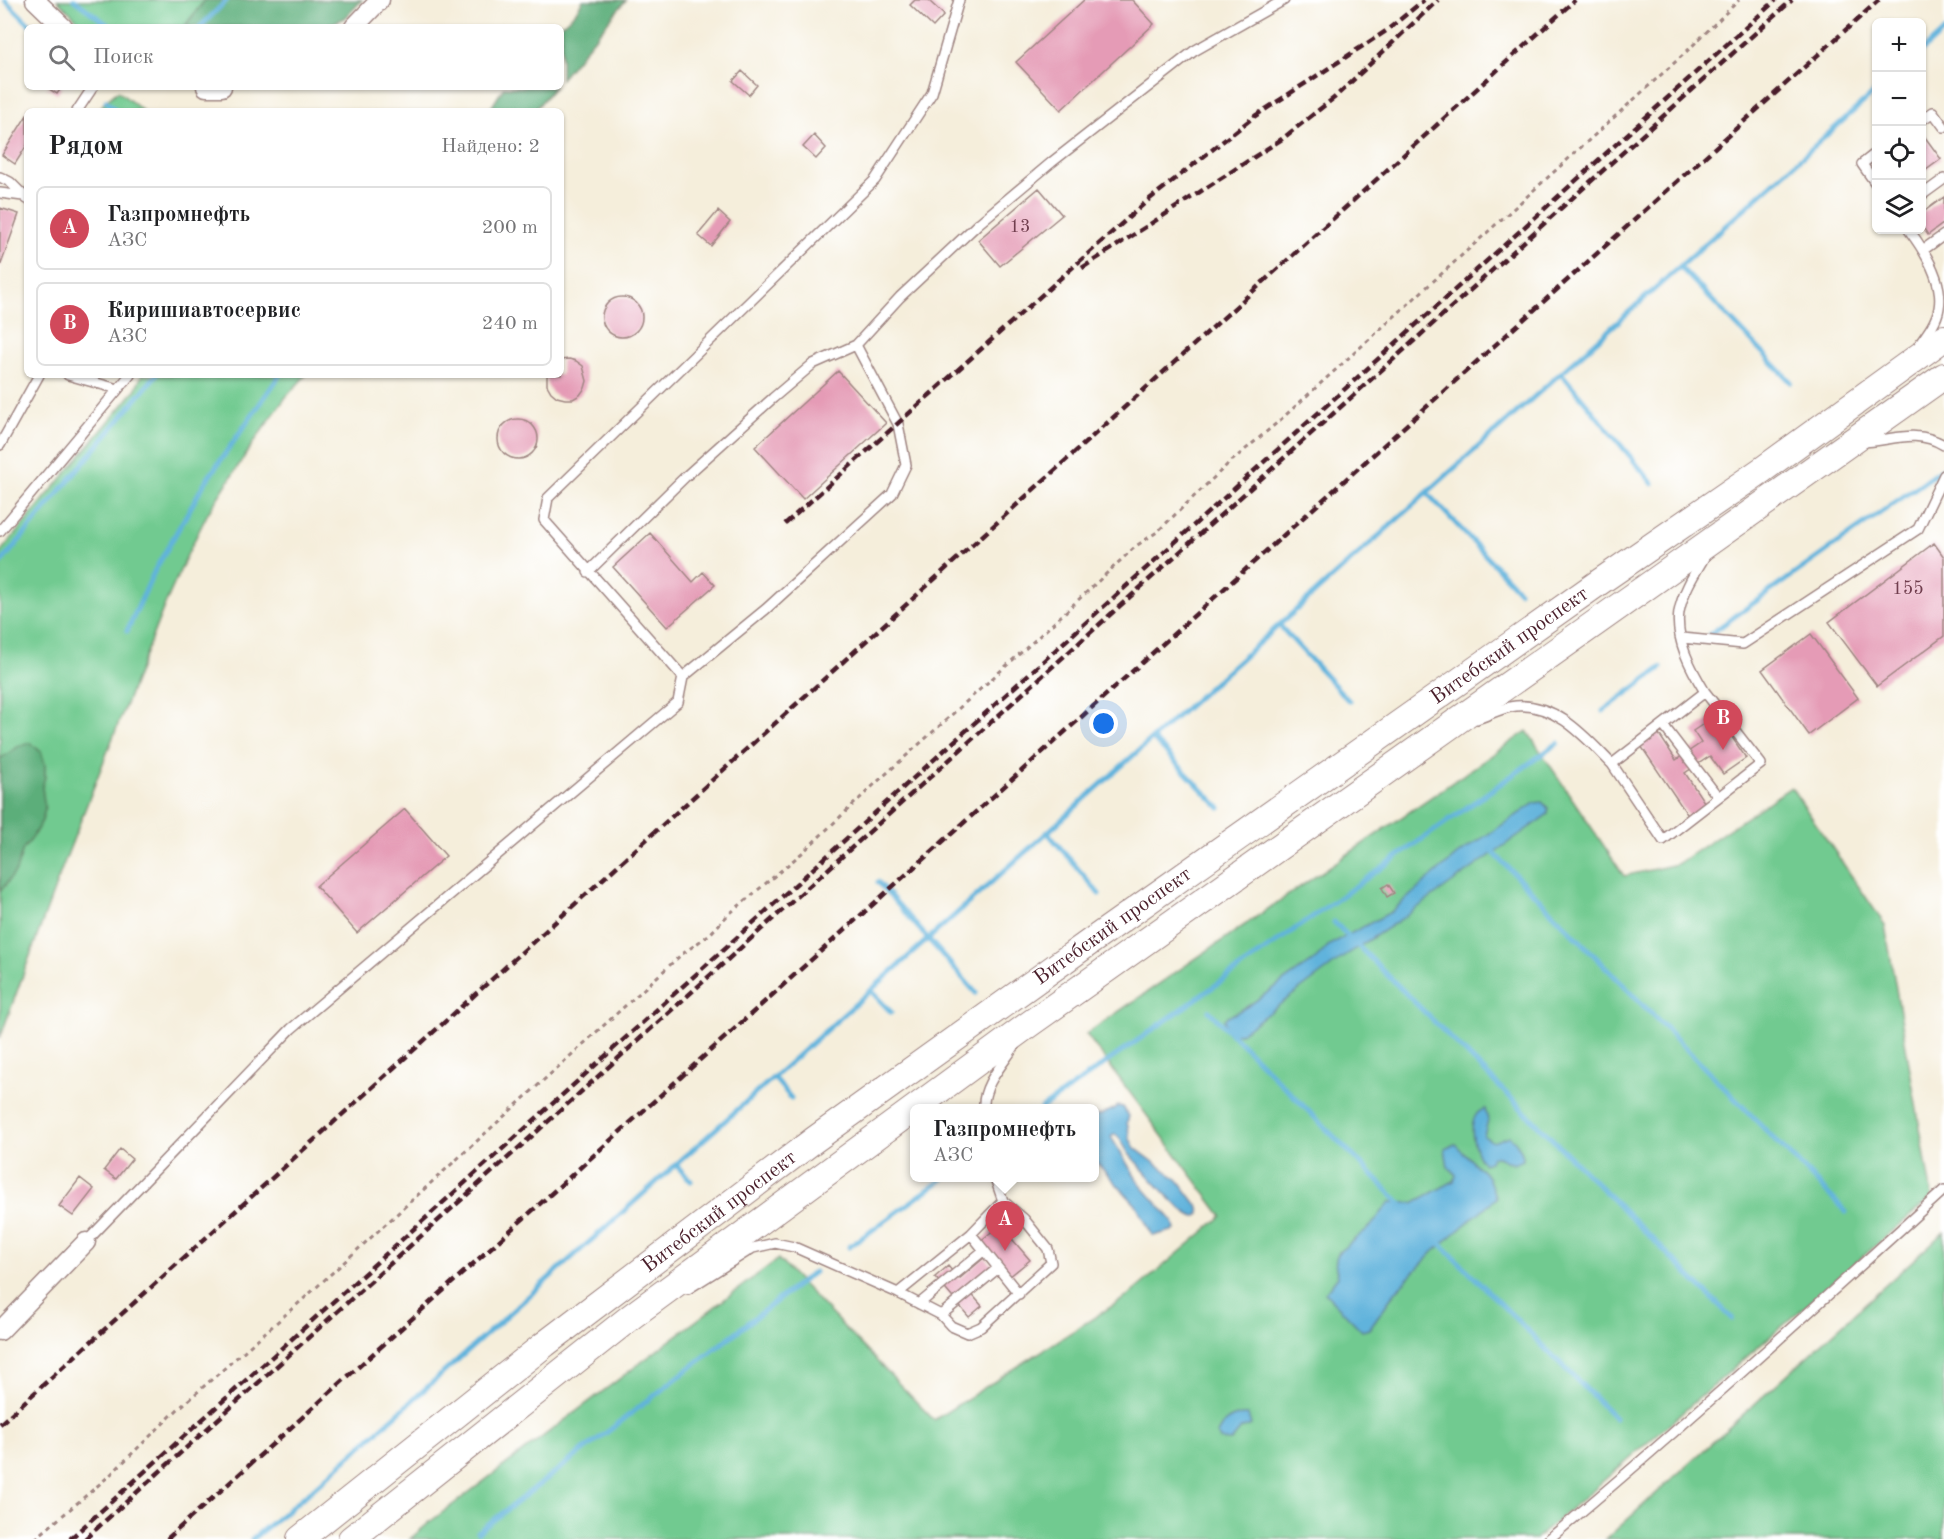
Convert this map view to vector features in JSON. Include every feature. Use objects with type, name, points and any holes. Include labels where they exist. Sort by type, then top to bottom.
[{"type":"main road","name":"Витебский проспект","points":[[300,1539],[544,1344],[814,1140],[1600,581],[1762,470],[1944,338]]},
{"type":"main road","name":"Витебский проспект","points":[[920,1104],[1028,1025],[1944,376]]},
{"type":"main road","name":"Витебский проспект","points":[[351,1539],[632,1316],[910,1112]]},
{"type":"street","points":[[35,0],[60,24]]},
{"type":"street","points":[[357,24],[380,0]]},
{"type":"street","points":[[0,1331],[86,1242]]},
{"type":"lane","points":[[683,677],[544,520],[549,498],[875,180],[932,93],[959,0]]},
{"type":"lane","points":[[588,572],[685,477],[772,398],[813,364],[856,345],[900,297],[978,224],[1052,162],[1194,51],[1284,0]]},
{"type":"lane","points":[[79,108],[91,90]]},
{"type":"lane","points":[[1926,117],[1933,112],[1944,127]]},
{"type":"lane","points":[[1872,156],[1862,164],[1872,178]]},
{"type":"lane","points":[[0,177],[24,194]]},
{"type":"lane","points":[[1926,192],[1944,179]]},
{"type":"lane","points":[[0,192],[24,195]]},
{"type":"lane","points":[[1907,365],[1935,321],[1940,295],[1923,250],[1912,234]]},
{"type":"lane","points":[[1923,250],[1944,235]]},
{"type":"lane","points":[[86,1242],[291,1029],[678,702],[683,677],[766,609],[892,494],[906,465],[898,424],[856,345]]},
{"type":"lane","points":[[0,445],[37,378]]},
{"type":"lane","points":[[79,378],[118,389]]},
{"type":"lane","points":[[0,531],[127,378]]},
{"type":"lane","points":[[1850,442],[1880,441],[1913,435],[1932,438],[1944,445]]},
{"type":"lane","points":[[1682,638],[1743,644],[1918,529],[1944,475]]},
{"type":"lane","points":[[1443,731],[1514,706],[1528,706],[1544,710],[1571,724],[1612,764],[1663,840],[1761,764],[1693,673],[1682,638],[1679,613],[1683,598],[1716,538]]},
{"type":"lane","points":[[1612,764],[1705,692]]},
{"type":"lane","points":[[1663,725],[1718,797]]},
{"type":"lane","points":[[983,1104],[988,1087],[1028,1025]]},
{"type":"lane","points":[[632,1316],[693,1287],[753,1248],[775,1243],[794,1247],[898,1293],[941,1315],[951,1326],[967,1333],[981,1327],[1051,1263],[1048,1249],[1024,1219],[1003,1200],[996,1182]]},
{"type":"lane","points":[[1549,1539],[1639,1464],[1759,1358],[1944,1190]]},
{"type":"lane","points":[[898,1293],[971,1234],[1003,1200]]},
{"type":"lane","points":[[971,1234],[1018,1294]]},
{"type":"lane","points":[[919,1304],[983,1251]]},
{"type":"lane","points":[[941,1315],[997,1269]]},
{"type":"path","points":[[35,1539],[109,1476],[184,1403],[309,1294],[681,955],[710,934],[802,853],[869,788],[1136,546],[1157,532],[1228,464],[1487,234],[1577,149],[1659,77],[1739,0]]},
{"type":"green space","points":[[57,0],[205,0],[186,24],[82,24]]},
{"type":"green space","points":[[205,0],[362,0],[345,18],[331,24],[186,24]]},
{"type":"green space","points":[[583,0],[626,0],[564,75],[562,24],[575,13]]},
{"type":"green space","points":[[502,90],[552,90],[536,108],[491,108]]},
{"type":"green space","points":[[118,91],[139,108],[100,108]]},
{"type":"green space","points":[[141,378],[303,378],[286,397],[253,443],[208,513],[188,553],[163,609],[61,871],[0,1038],[0,552],[135,390]]},
{"type":"green space","points":[[1527,731],[1624,876],[1677,864],[1791,787],[1885,925],[1932,1197],[1536,1539],[410,1539],[778,1259],[934,1420],[1128,1296],[1222,1216],[1086,1034]]},
{"type":"green space","points":[[31,743],[41,752],[45,764],[42,787],[45,809],[42,821],[23,849],[16,871],[0,892],[0,759],[19,746]]},
{"type":"green space","points":[[1944,1232],[1944,1539],[1606,1539]]},
{"type":"water","points":[[1542,802],[1548,808],[1548,814],[1403,918],[1349,953],[1240,1034],[1228,1033],[1224,1019],[1248,1006],[1317,958],[1329,945],[1391,912],[1457,855],[1535,803]]},
{"type":"water","points":[[1118,1106],[1123,1107],[1129,1116],[1127,1122],[1130,1139],[1135,1148],[1178,1180],[1199,1208],[1200,1214],[1195,1217],[1179,1207],[1129,1154],[1115,1134],[1111,1137],[1139,1183],[1173,1221],[1175,1230],[1153,1236],[1137,1206],[1099,1165],[1099,1115]]},
{"type":"water","points":[[1485,1109],[1488,1120],[1484,1136],[1493,1142],[1509,1136],[1519,1146],[1523,1160],[1513,1164],[1498,1157],[1492,1157],[1490,1162],[1484,1164],[1480,1159],[1472,1134],[1474,1118],[1478,1112]]},
{"type":"water","points":[[1455,1144],[1488,1177],[1496,1198],[1433,1252],[1396,1291],[1369,1329],[1362,1331],[1325,1293],[1338,1276],[1337,1255],[1371,1226],[1390,1202],[1413,1203],[1454,1181],[1456,1175],[1448,1167],[1445,1149]]},
{"type":"water","points":[[1248,1415],[1251,1425],[1241,1429],[1231,1441],[1220,1440],[1217,1434],[1221,1427],[1233,1417]]},
{"type":"building","points":[[915,0],[928,0],[944,15],[933,27],[910,5]]},
{"type":"building","points":[[1084,0],[1132,0],[1154,24],[1061,110],[1016,62]]},
{"type":"building","points":[[742,71],[757,85],[749,95],[733,81]]},
{"type":"building","points":[[24,120],[24,150],[15,164],[2,155]]},
{"type":"building","points":[[814,135],[826,148],[816,159],[803,147]]},
{"type":"building","points":[[1926,138],[1941,159],[1926,170]]},
{"type":"building","points":[[1039,188],[1062,215],[1000,266],[978,240]]},
{"type":"building","points":[[1944,197],[1944,223],[1928,235],[1926,232],[1926,210]]},
{"type":"building","points":[[0,208],[19,214],[0,267]]},
{"type":"building","points":[[718,211],[730,222],[711,246],[698,235]]},
{"type":"building","points":[[622,297],[630,298],[636,303],[641,309],[641,325],[636,331],[630,336],[622,337],[614,336],[608,331],[603,325],[602,317],[603,309],[608,303],[614,298]]},
{"type":"building","points":[[564,360],[576,361],[583,366],[587,381],[580,395],[573,399],[557,397],[547,385],[547,378],[564,378]]},
{"type":"building","points":[[838,371],[886,423],[803,499],[755,447]]},
{"type":"building","points":[[518,419],[526,420],[532,425],[537,431],[537,447],[532,453],[526,458],[518,459],[510,458],[504,453],[499,447],[498,439],[499,431],[504,425],[510,420]]},
{"type":"building","points":[[650,533],[693,582],[703,572],[715,585],[667,627],[613,567]]},
{"type":"building","points":[[1934,543],[1944,557],[1944,636],[1877,686],[1829,622]]},
{"type":"building","points":[[1811,634],[1858,698],[1809,735],[1762,670]]},
{"type":"building","points":[[1717,715],[1746,758],[1723,774],[1710,756],[1685,773],[1708,808],[1691,820],[1637,740],[1655,728],[1676,760],[1701,743],[1693,731]]},
{"type":"building","points":[[405,809],[446,856],[357,933],[316,886]]},
{"type":"building","points":[[1388,884],[1394,893],[1387,897],[1382,888]]},
{"type":"building","points":[[120,1149],[132,1159],[116,1179],[104,1170]]},
{"type":"building","points":[[80,1178],[94,1189],[73,1216],[59,1206]]},
{"type":"building","points":[[1000,1225],[1030,1260],[1009,1277],[979,1242]]},
{"type":"building","points":[[985,1257],[996,1269],[969,1291],[982,1306],[969,1317],[935,1277],[948,1266],[959,1279]]},
{"type":"waterway","points":[[5,0],[29,24]]},
{"type":"waterway","points":[[74,0],[107,24]]},
{"type":"waterway","points":[[203,24],[227,0]]},
{"type":"waterway","points":[[1926,47],[1944,31]]},
{"type":"waterway","points":[[252,1539],[311,1491],[1872,95]]},
{"type":"waterway","points":[[106,101],[113,108]]},
{"type":"waterway","points":[[1680,267],[1791,382]]},
{"type":"waterway","points":[[1562,374],[1653,484]]},
{"type":"waterway","points":[[0,564],[154,378]]},
{"type":"waterway","points":[[127,631],[155,570],[204,484],[278,378]]},
{"type":"waterway","points":[[1710,634],[1942,469]]},
{"type":"waterway","points":[[1428,494],[1519,591]]},
{"type":"waterway","points":[[1280,626],[1349,701]]},
{"type":"waterway","points":[[1603,711],[1661,668]]},
{"type":"waterway","points":[[1153,739],[1220,808]]},
{"type":"waterway","points":[[1048,1104],[1558,743]]},
{"type":"waterway","points":[[1048,833],[1099,894]]},
{"type":"waterway","points":[[1488,847],[1846,1212]]},
{"type":"waterway","points":[[878,882],[976,993]]},
{"type":"waterway","points":[[1334,922],[1732,1318]]},
{"type":"waterway","points":[[871,991],[891,1012]]},
{"type":"waterway","points":[[1209,1011],[1404,1207]]},
{"type":"waterway","points":[[774,1078],[791,1098]]},
{"type":"waterway","points":[[676,1165],[691,1181]]},
{"type":"waterway","points":[[849,1247],[938,1182]]},
{"type":"waterway","points":[[1438,1241],[1615,1418]]},
{"type":"waterway","points":[[478,1532],[814,1272]]},
{"type":"railway","points":[[785,524],[1146,202],[1255,116],[1386,31],[1424,0]]},
{"type":"railway","points":[[1082,268],[1282,139],[1334,98],[1438,0]]},
{"type":"railway","points":[[0,1424],[1575,0]]},
{"type":"railway","points":[[70,1539],[1776,0]]},
{"type":"railway","points":[[85,1539],[1792,0]]},
{"type":"railway","points":[[167,1539],[1879,0]]},
{"type":"place","name":"Киришиавтосервис","points":[[1723,750]]},
{"type":"place","name":"Газпромнефть","points":[[1005,1251]]}]
